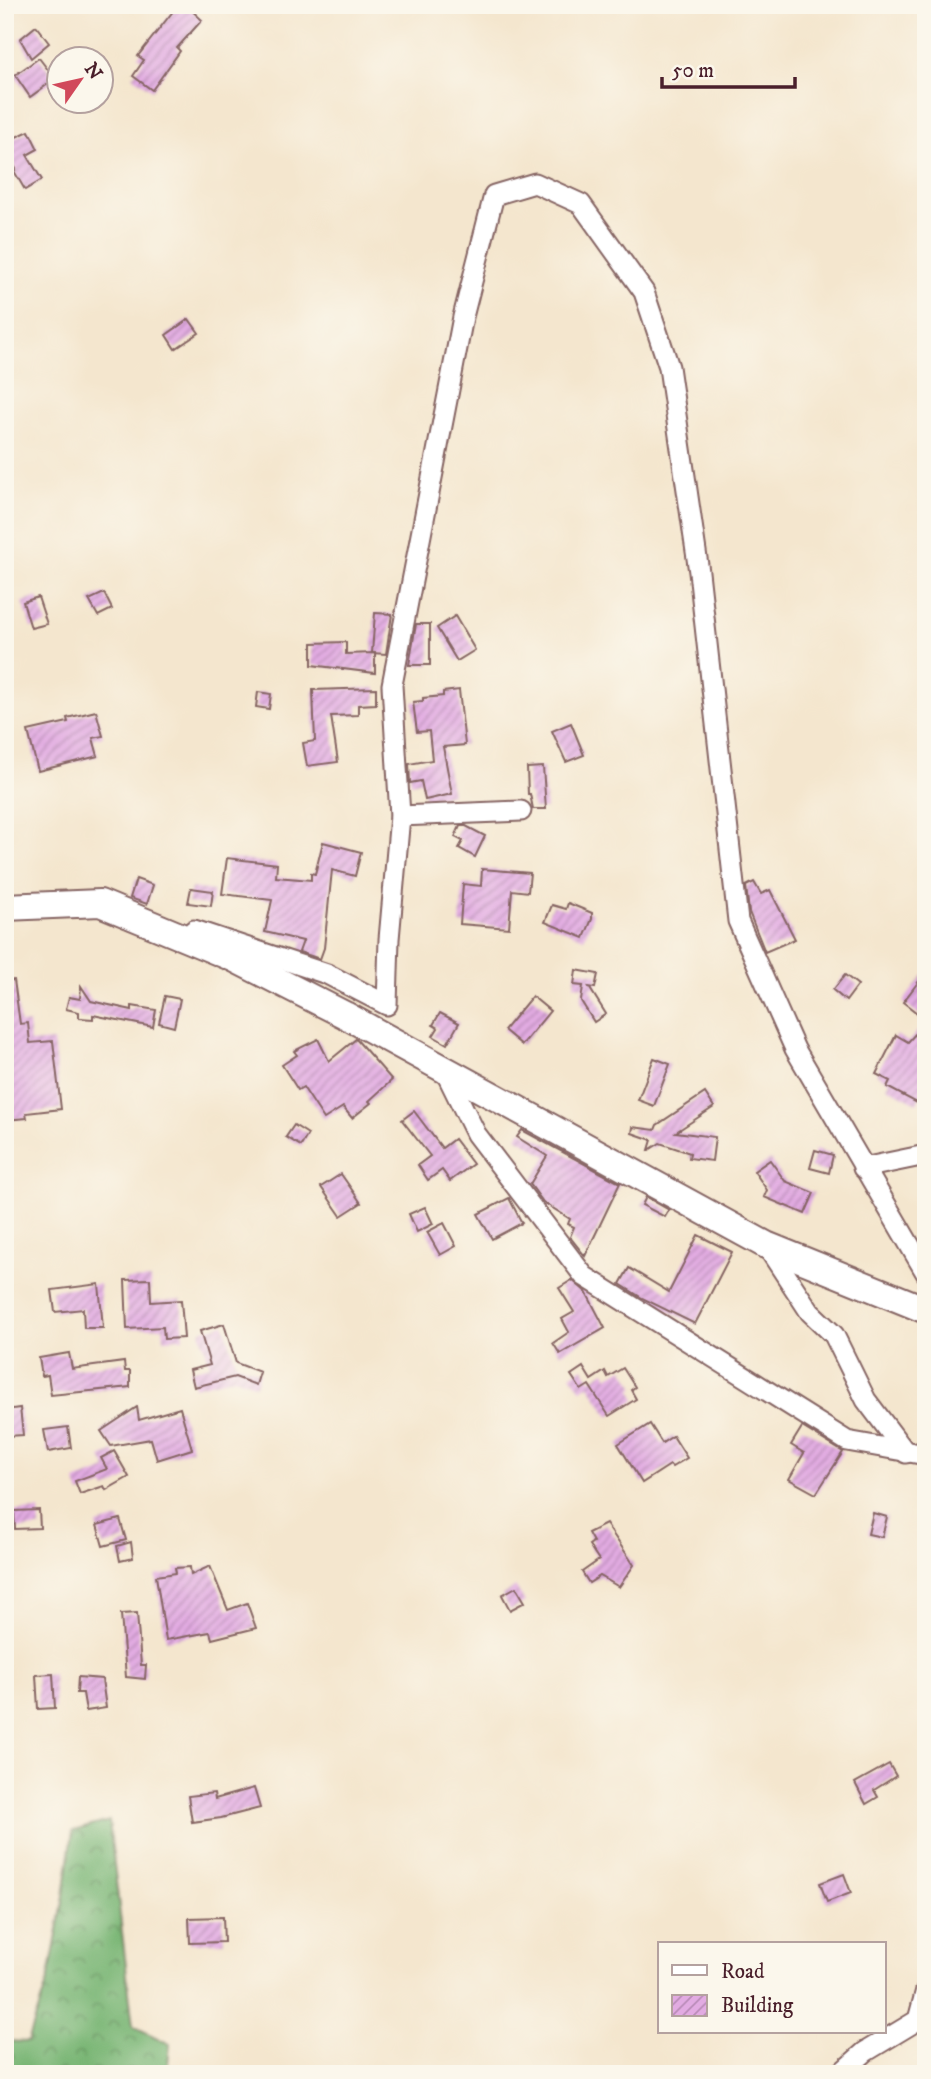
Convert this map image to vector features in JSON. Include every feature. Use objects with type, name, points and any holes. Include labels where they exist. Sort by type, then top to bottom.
[{"type":"street","points":[[141,920],[183,926],[327,974],[387,1005],[389,939],[400,816],[392,685],[463,317],[494,195],[535,183],[581,204],[644,292],[649,304],[669,367],[699,572],[728,817],[737,921],[795,1049],[926,1273]]},
{"type":"street","points":[[400,816],[520,811]]},
{"type":"street","points":[[5,907],[100,902],[233,958],[444,1069],[766,1245],[926,1310]]},
{"type":"street","points":[[444,1069],[476,1134],[584,1276],[847,1441],[916,1454]]},
{"type":"street","points":[[863,1168],[926,1155]]},
{"type":"street","points":[[766,1245],[810,1312],[834,1335],[866,1400],[916,1454]]},
{"type":"street","points":[[840,2074],[865,2052],[918,2020],[926,1990]]},
{"type":"green space","points":[[109,1821],[133,2026],[170,2044],[167,2074],[5,2074],[5,2041],[28,2042],[49,1977],[73,1831]]},
{"type":"building","points":[[178,5],[186,5],[202,20],[177,48],[180,51],[152,90],[133,76],[144,60],[138,56]]},
{"type":"building","points":[[36,26],[49,43],[31,58],[20,39]]},
{"type":"building","points":[[39,58],[46,67],[46,85],[30,97],[15,75]]},
{"type":"building","points":[[29,131],[38,149],[27,155],[42,180],[25,190],[14,171],[16,169],[5,148],[5,142]]},
{"type":"building","points":[[189,319],[199,333],[175,349],[166,335]]},
{"type":"building","points":[[104,593],[112,609],[98,616],[89,600]]},
{"type":"building","points":[[38,597],[47,624],[31,628],[23,602]]},
{"type":"building","points":[[375,613],[392,614],[386,654],[372,653]]},
{"type":"building","points":[[455,616],[475,650],[457,661],[437,628]]},
{"type":"building","points":[[416,624],[430,624],[430,665],[409,665]]},
{"type":"building","points":[[346,642],[346,654],[375,653],[375,673],[312,665],[312,643]]},
{"type":"building","points":[[376,688],[376,704],[358,705],[358,715],[331,716],[338,762],[307,766],[303,743],[315,741],[313,690]]},
{"type":"building","points":[[459,690],[465,745],[443,747],[452,794],[425,800],[421,781],[410,783],[409,764],[432,760],[429,731],[417,732],[413,702],[443,696],[443,692]]},
{"type":"building","points":[[258,692],[271,694],[269,709],[256,707]]},
{"type":"building","points":[[96,711],[103,736],[93,738],[98,756],[38,771],[28,731],[68,722],[67,718]]},
{"type":"building","points":[[571,723],[584,755],[566,762],[552,731]]},
{"type":"building","points":[[543,767],[546,809],[533,809],[528,794],[527,768]]},
{"type":"building","points":[[460,826],[466,826],[485,836],[475,857],[459,848],[463,841],[455,837]]},
{"type":"building","points":[[323,842],[361,852],[355,876],[332,870],[324,948],[320,959],[299,952],[303,941],[265,932],[272,900],[222,894],[227,858],[277,864],[276,877],[311,880],[311,873],[315,874]]},
{"type":"building","points":[[482,869],[530,873],[528,892],[512,890],[509,928],[460,924],[463,884],[481,886]]},
{"type":"building","points":[[136,879],[153,885],[147,904],[130,898]]},
{"type":"building","points":[[754,882],[761,894],[770,890],[795,939],[765,952],[749,912],[746,886]]},
{"type":"building","points":[[191,888],[213,891],[211,906],[188,903]]},
{"type":"building","points":[[568,903],[592,913],[584,938],[545,922],[552,905],[566,909]]},
{"type":"building","points":[[576,970],[598,974],[595,988],[589,987],[606,1014],[594,1022],[581,1001],[583,986],[574,985]]},
{"type":"building","points":[[926,972],[926,1020],[903,1002]]},
{"type":"building","points":[[845,975],[858,985],[846,1001],[833,990]]},
{"type":"building","points":[[14,980],[20,1024],[28,1023],[30,1043],[53,1041],[61,1109],[26,1113],[27,1118],[5,1120],[5,981]]},
{"type":"building","points":[[81,986],[91,1001],[132,1010],[132,1006],[156,1010],[153,1027],[93,1015],[93,1019],[79,1018],[79,1012],[66,1009],[69,997],[80,999]]},
{"type":"building","points":[[165,996],[180,999],[174,1027],[159,1023]]},
{"type":"building","points":[[532,996],[550,1011],[522,1045],[504,1030]]},
{"type":"building","points":[[440,1013],[459,1023],[447,1044],[433,1036],[438,1028],[433,1025]]},
{"type":"building","points":[[926,1022],[926,1085],[917,1103],[887,1087],[890,1081],[876,1074],[896,1035],[908,1042]]},
{"type":"building","points":[[318,1039],[329,1061],[356,1039],[392,1080],[369,1101],[371,1103],[352,1118],[343,1107],[324,1119],[303,1087],[298,1090],[282,1065],[297,1055],[294,1051]]},
{"type":"building","points":[[654,1058],[670,1064],[654,1106],[638,1100]]},
{"type":"building","points":[[705,1093],[714,1107],[676,1132],[715,1137],[712,1161],[689,1158],[690,1153],[660,1143],[649,1150],[652,1140],[632,1133],[633,1127],[655,1130],[657,1125]]},
{"type":"building","points":[[414,1111],[442,1148],[454,1139],[473,1164],[450,1181],[442,1170],[428,1180],[418,1165],[430,1156],[402,1120]]},
{"type":"building","points":[[294,1125],[308,1134],[301,1146],[286,1137]]},
{"type":"building","points":[[522,1130],[620,1183],[585,1256],[570,1237],[574,1227],[568,1224],[570,1219],[543,1202],[530,1184],[547,1156],[517,1137]]},
{"type":"building","points":[[815,1150],[833,1155],[829,1173],[810,1168]]},
{"type":"building","points":[[770,1160],[785,1181],[814,1193],[805,1214],[764,1197],[767,1190],[754,1171]]},
{"type":"building","points":[[341,1174],[361,1203],[341,1216],[321,1187]]},
{"type":"building","points":[[646,1197],[669,1210],[665,1217],[642,1205]]},
{"type":"building","points":[[509,1198],[522,1223],[492,1239],[478,1214]]},
{"type":"building","points":[[425,1207],[433,1224],[417,1232],[409,1214]]},
{"type":"building","points":[[444,1223],[456,1246],[440,1255],[427,1232]]},
{"type":"building","points":[[698,1235],[732,1252],[695,1324],[620,1284],[629,1268],[669,1292]]},
{"type":"building","points":[[150,1279],[151,1302],[181,1300],[184,1338],[164,1339],[163,1327],[127,1329],[125,1280]]},
{"type":"building","points":[[572,1280],[586,1292],[605,1328],[560,1354],[553,1343],[569,1332],[562,1319],[574,1312],[559,1288]]},
{"type":"building","points":[[99,1284],[103,1328],[84,1328],[83,1309],[55,1312],[52,1290]]},
{"type":"building","points":[[224,1324],[236,1363],[260,1372],[256,1385],[235,1377],[194,1387],[190,1370],[210,1365],[200,1331]]},
{"type":"building","points":[[69,1353],[72,1369],[124,1362],[125,1371],[130,1371],[130,1387],[51,1395],[48,1375],[42,1376],[39,1358]]},
{"type":"building","points":[[583,1367],[591,1380],[605,1371],[608,1377],[623,1368],[635,1387],[631,1390],[636,1399],[609,1416],[589,1385],[581,1390],[571,1375]]},
{"type":"building","points":[[137,1407],[139,1420],[180,1408],[192,1449],[157,1460],[151,1439],[111,1446],[101,1431]]},
{"type":"building","points":[[20,1408],[23,1435],[8,1436],[5,1410]]},
{"type":"building","points":[[650,1424],[662,1443],[673,1436],[687,1458],[672,1467],[670,1465],[642,1483],[618,1444]]},
{"type":"building","points":[[68,1427],[71,1448],[48,1452],[44,1430]]},
{"type":"building","points":[[802,1427],[843,1452],[816,1494],[789,1479],[804,1453],[791,1445]]},
{"type":"building","points":[[114,1451],[129,1477],[106,1490],[104,1486],[80,1494],[75,1481],[107,1469],[101,1458]]},
{"type":"building","points":[[39,1510],[40,1528],[15,1529],[14,1511]]},
{"type":"building","points":[[873,1513],[887,1517],[882,1537],[868,1534]]},
{"type":"building","points":[[120,1519],[126,1540],[103,1546],[97,1525]]},
{"type":"building","points":[[606,1524],[634,1565],[619,1587],[600,1576],[589,1583],[582,1572],[599,1560],[589,1545],[593,1542],[588,1533]]},
{"type":"building","points":[[131,1542],[133,1558],[120,1561],[117,1546]]},
{"type":"building","points":[[210,1566],[228,1610],[247,1603],[256,1628],[212,1639],[210,1632],[166,1640],[156,1576],[176,1573],[175,1568],[190,1567],[191,1575]]},
{"type":"building","points":[[516,1587],[525,1602],[510,1610],[502,1595]]},
{"type":"building","points":[[137,1613],[141,1665],[146,1665],[145,1679],[126,1677],[121,1614]]},
{"type":"building","points":[[53,1674],[55,1708],[38,1709],[36,1675]]},
{"type":"building","points":[[78,1677],[102,1679],[106,1708],[86,1711],[83,1693],[77,1693]]},
{"type":"building","points":[[889,1764],[896,1776],[874,1790],[878,1797],[866,1804],[855,1783]]},
{"type":"building","points":[[254,1788],[260,1808],[192,1822],[188,1796],[214,1793],[215,1799]]},
{"type":"building","points":[[844,1874],[851,1893],[827,1902],[820,1883]]},
{"type":"building","points":[[223,1917],[224,1942],[190,1943],[189,1918]]}]
